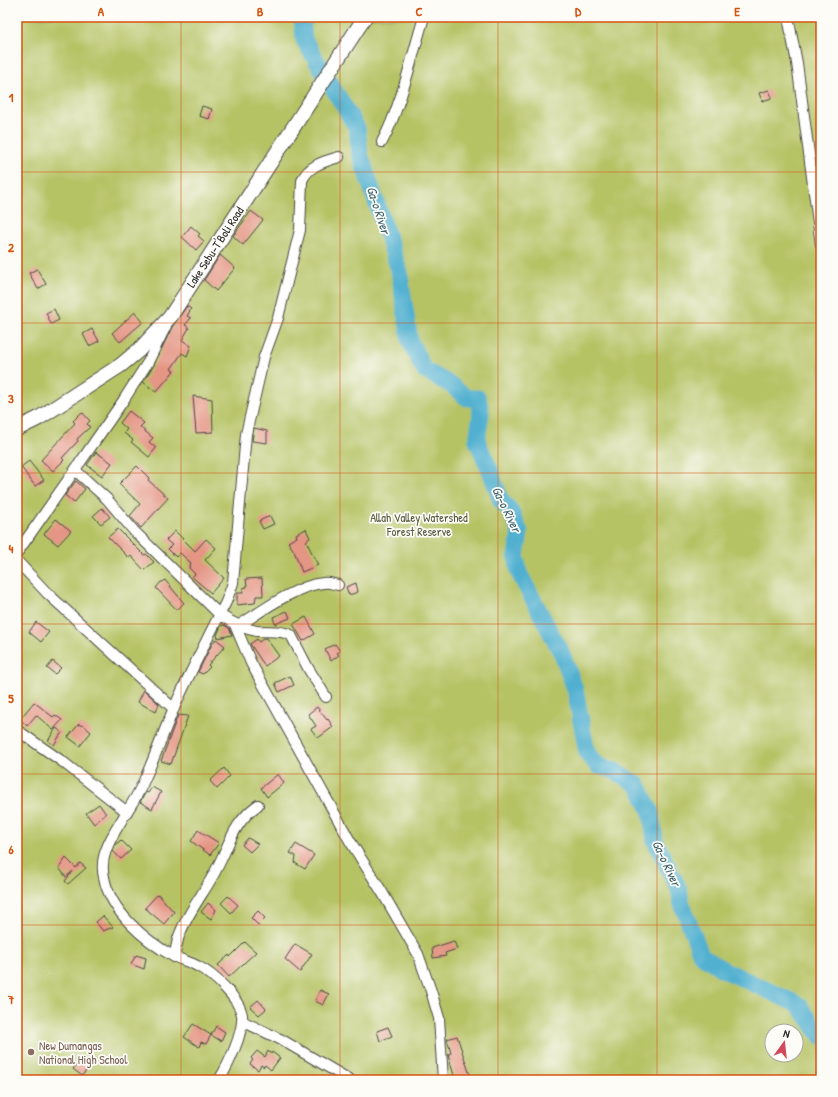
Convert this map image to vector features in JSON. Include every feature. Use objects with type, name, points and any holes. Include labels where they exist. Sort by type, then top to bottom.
[{"type":"main road","name":"Lake Sebu-T'Boli Road","points":[[17,429],[40,418],[121,365],[139,350],[170,317],[365,17]]},
{"type":"street","points":[[382,142],[399,100],[424,17]]},
{"type":"street","points":[[788,17],[797,63],[821,246]]},
{"type":"street","points":[[219,1080],[241,1030],[242,1013],[238,1003],[220,982],[199,967],[174,957],[156,946],[117,910],[109,894],[103,876],[103,862],[112,836],[146,777],[174,709],[220,615],[233,583],[246,434],[264,357],[278,318],[300,230],[302,181],[304,175],[317,165],[339,157]]},
{"type":"street","points":[[17,553],[148,362],[170,317]]},
{"type":"street","points":[[75,470],[107,499],[134,530],[220,615],[236,625],[256,631],[280,632],[291,635],[308,668],[326,697]]},
{"type":"street","points":[[17,561],[47,593],[174,709]]},
{"type":"street","points":[[236,625],[301,589],[322,583],[338,585]]},
{"type":"street","points":[[236,625],[251,663],[350,841],[418,954],[439,1018],[443,1080]]},
{"type":"street","points":[[17,730],[68,766],[127,812]]},
{"type":"street","points":[[174,957],[179,936],[184,924],[218,868],[232,834],[248,812],[258,805]]},
{"type":"street","points":[[242,1021],[282,1040],[350,1080]]},
{"type":"green space","name":"Allah Valley Watershed Forest Reserve","points":[[17,17],[821,17],[821,1080],[17,1080]]},
{"type":"building","points":[[769,90],[772,98],[762,101],[759,93]]},
{"type":"building","points":[[202,106],[212,109],[209,119],[199,116]]},
{"type":"building","points":[[251,211],[263,220],[243,245],[233,236]]},
{"type":"building","points":[[191,226],[200,234],[198,236],[204,241],[196,250],[182,237]]},
{"type":"building","points":[[220,255],[235,268],[216,291],[204,280]]},
{"type":"building","points":[[37,269],[46,284],[38,289],[29,273]]},
{"type":"building","points":[[187,306],[191,309],[187,316],[191,318],[185,325],[189,328],[182,340],[191,346],[187,356],[182,353],[171,369],[174,371],[156,392],[143,382],[154,365],[172,327]]},
{"type":"building","points":[[54,309],[59,320],[51,324],[46,313]]},
{"type":"building","points":[[135,312],[143,322],[120,342],[112,333]]},
{"type":"building","points":[[92,329],[99,341],[89,346],[83,334]]},
{"type":"building","points":[[193,396],[212,399],[213,432],[196,433]]},
{"type":"building","points":[[129,411],[144,423],[140,427],[153,438],[149,442],[156,448],[149,457],[131,442],[133,440],[124,433],[127,429],[120,423]]},
{"type":"building","points":[[82,412],[90,421],[87,424],[90,427],[77,439],[78,441],[62,458],[64,460],[53,471],[41,460],[75,423],[73,421]]},
{"type":"building","points":[[254,428],[267,431],[267,443],[252,441]]},
{"type":"building","points":[[96,452],[112,463],[102,476],[87,465]]},
{"type":"building","points":[[29,461],[44,480],[35,486],[21,467]]},
{"type":"building","points":[[137,466],[149,478],[148,480],[168,498],[141,528],[130,516],[140,504],[119,484]]},
{"type":"building","points":[[76,481],[85,489],[74,503],[65,495]]},
{"type":"building","points":[[102,508],[110,517],[101,524],[93,516]]},
{"type":"building","points":[[270,516],[274,524],[263,529],[259,521]]},
{"type":"building","points":[[56,519],[71,531],[58,545],[44,534]]},
{"type":"building","points":[[118,529],[144,555],[146,554],[154,562],[144,570],[131,556],[129,558],[108,537]]},
{"type":"building","points":[[306,529],[310,538],[306,541],[318,565],[302,572],[294,551],[288,542],[297,537],[296,534]]},
{"type":"building","points":[[175,531],[195,551],[206,539],[216,548],[205,560],[224,578],[211,593],[192,577],[195,574],[189,568],[191,563],[180,553],[176,557],[168,549],[172,545],[166,540]]},
{"type":"building","points":[[262,578],[263,596],[256,596],[255,603],[237,605],[237,593],[243,593],[243,588],[247,587],[246,579]]},
{"type":"building","points":[[165,580],[184,603],[177,610],[156,588]]},
{"type":"building","points":[[356,583],[358,592],[349,595],[346,587]]},
{"type":"building","points":[[287,611],[290,618],[275,624],[273,617]]},
{"type":"building","points":[[306,617],[315,634],[303,641],[293,624]]},
{"type":"building","points":[[36,622],[49,632],[41,642],[29,632]]},
{"type":"building","points":[[224,625],[229,628],[232,635],[218,638],[217,635],[221,626]]},
{"type":"building","points":[[266,638],[279,656],[265,666],[250,644],[257,639],[259,642]]},
{"type":"building","points":[[216,639],[225,646],[208,665],[210,667],[203,674],[198,672],[212,644]]},
{"type":"building","points":[[335,644],[340,651],[337,653],[339,655],[331,661],[325,649]]},
{"type":"building","points":[[53,661],[61,668],[55,674],[47,668]]},
{"type":"building","points":[[290,676],[294,685],[279,692],[275,683]]},
{"type":"building","points":[[144,690],[159,704],[156,712],[138,702]]},
{"type":"building","points":[[34,702],[53,717],[55,715],[62,720],[53,730],[36,715],[27,726],[20,719]]},
{"type":"building","points":[[317,707],[333,727],[318,738],[311,729],[316,726],[308,714]]},
{"type":"building","points":[[178,715],[188,716],[171,764],[161,761]]},
{"type":"building","points":[[79,724],[82,726],[83,725],[91,732],[80,746],[68,737]]},
{"type":"building","points":[[56,728],[62,732],[54,745],[48,741]]},
{"type":"building","points":[[224,768],[230,776],[217,789],[210,781]]},
{"type":"building","points":[[278,774],[284,783],[267,797],[261,788]]},
{"type":"building","points":[[152,787],[161,792],[152,809],[140,802],[146,792],[148,793]]},
{"type":"building","points":[[99,804],[106,814],[94,824],[86,813]]},
{"type":"building","points":[[198,830],[219,843],[210,855],[191,841]]},
{"type":"building","points":[[248,838],[258,844],[250,852],[242,845]]},
{"type":"building","points":[[121,840],[131,850],[121,859],[113,851],[115,845]]},
{"type":"building","points":[[296,844],[314,855],[305,869],[295,863],[296,856],[290,853]]},
{"type":"building","points":[[66,858],[76,868],[80,863],[86,868],[68,884],[65,881],[73,871],[66,877],[59,868]]},
{"type":"building","points":[[158,894],[174,912],[164,924],[145,908]]},
{"type":"building","points":[[228,896],[238,905],[231,913],[221,903]]},
{"type":"building","points":[[208,903],[216,910],[211,919],[201,912]]},
{"type":"building","points":[[258,911],[265,918],[258,925],[251,918]]},
{"type":"building","points":[[103,916],[113,927],[103,931],[96,922]]},
{"type":"building","points":[[454,941],[457,949],[445,953],[446,956],[433,958],[432,948]]},
{"type":"building","points":[[245,942],[256,952],[229,977],[218,965],[229,955],[230,957]]},
{"type":"building","points":[[295,944],[312,954],[300,972],[285,959]]},
{"type":"building","points":[[136,955],[146,958],[144,969],[131,964]]},
{"type":"building","points":[[320,990],[329,994],[323,1005],[315,1001]]},
{"type":"building","points":[[258,1000],[266,1009],[259,1015],[250,1007]]},
{"type":"building","points":[[193,1024],[211,1035],[206,1044],[201,1042],[199,1047],[184,1037]]},
{"type":"building","points":[[216,1026],[225,1032],[221,1041],[211,1035]]},
{"type":"building","points":[[388,1027],[392,1036],[380,1041],[377,1031]]},
{"type":"building","points":[[457,1036],[470,1075],[455,1079],[448,1055],[451,1053],[447,1039]]},
{"type":"building","points":[[257,1051],[265,1057],[268,1051],[271,1054],[272,1052],[280,1058],[271,1070],[265,1065],[264,1067],[261,1065],[258,1070],[250,1064],[253,1060],[251,1058]]},
{"type":"building","points":[[82,1057],[91,1064],[82,1076],[73,1069]]},
{"type":"waterway","name":"Ga-o River","points":[[302,17],[304,40],[357,128],[360,154],[399,270],[410,341],[424,370],[451,385],[467,398],[478,398],[481,413],[477,441],[490,470],[501,501],[510,510],[520,532],[516,556],[519,573],[562,654],[575,689],[587,753],[598,766],[613,770],[638,785],[651,812],[655,841],[679,889],[681,901],[701,955],[722,969],[799,1005],[821,1036]]},
{"type":"place","name":"New Dumangas National High School","points":[[31,1052]]}]
